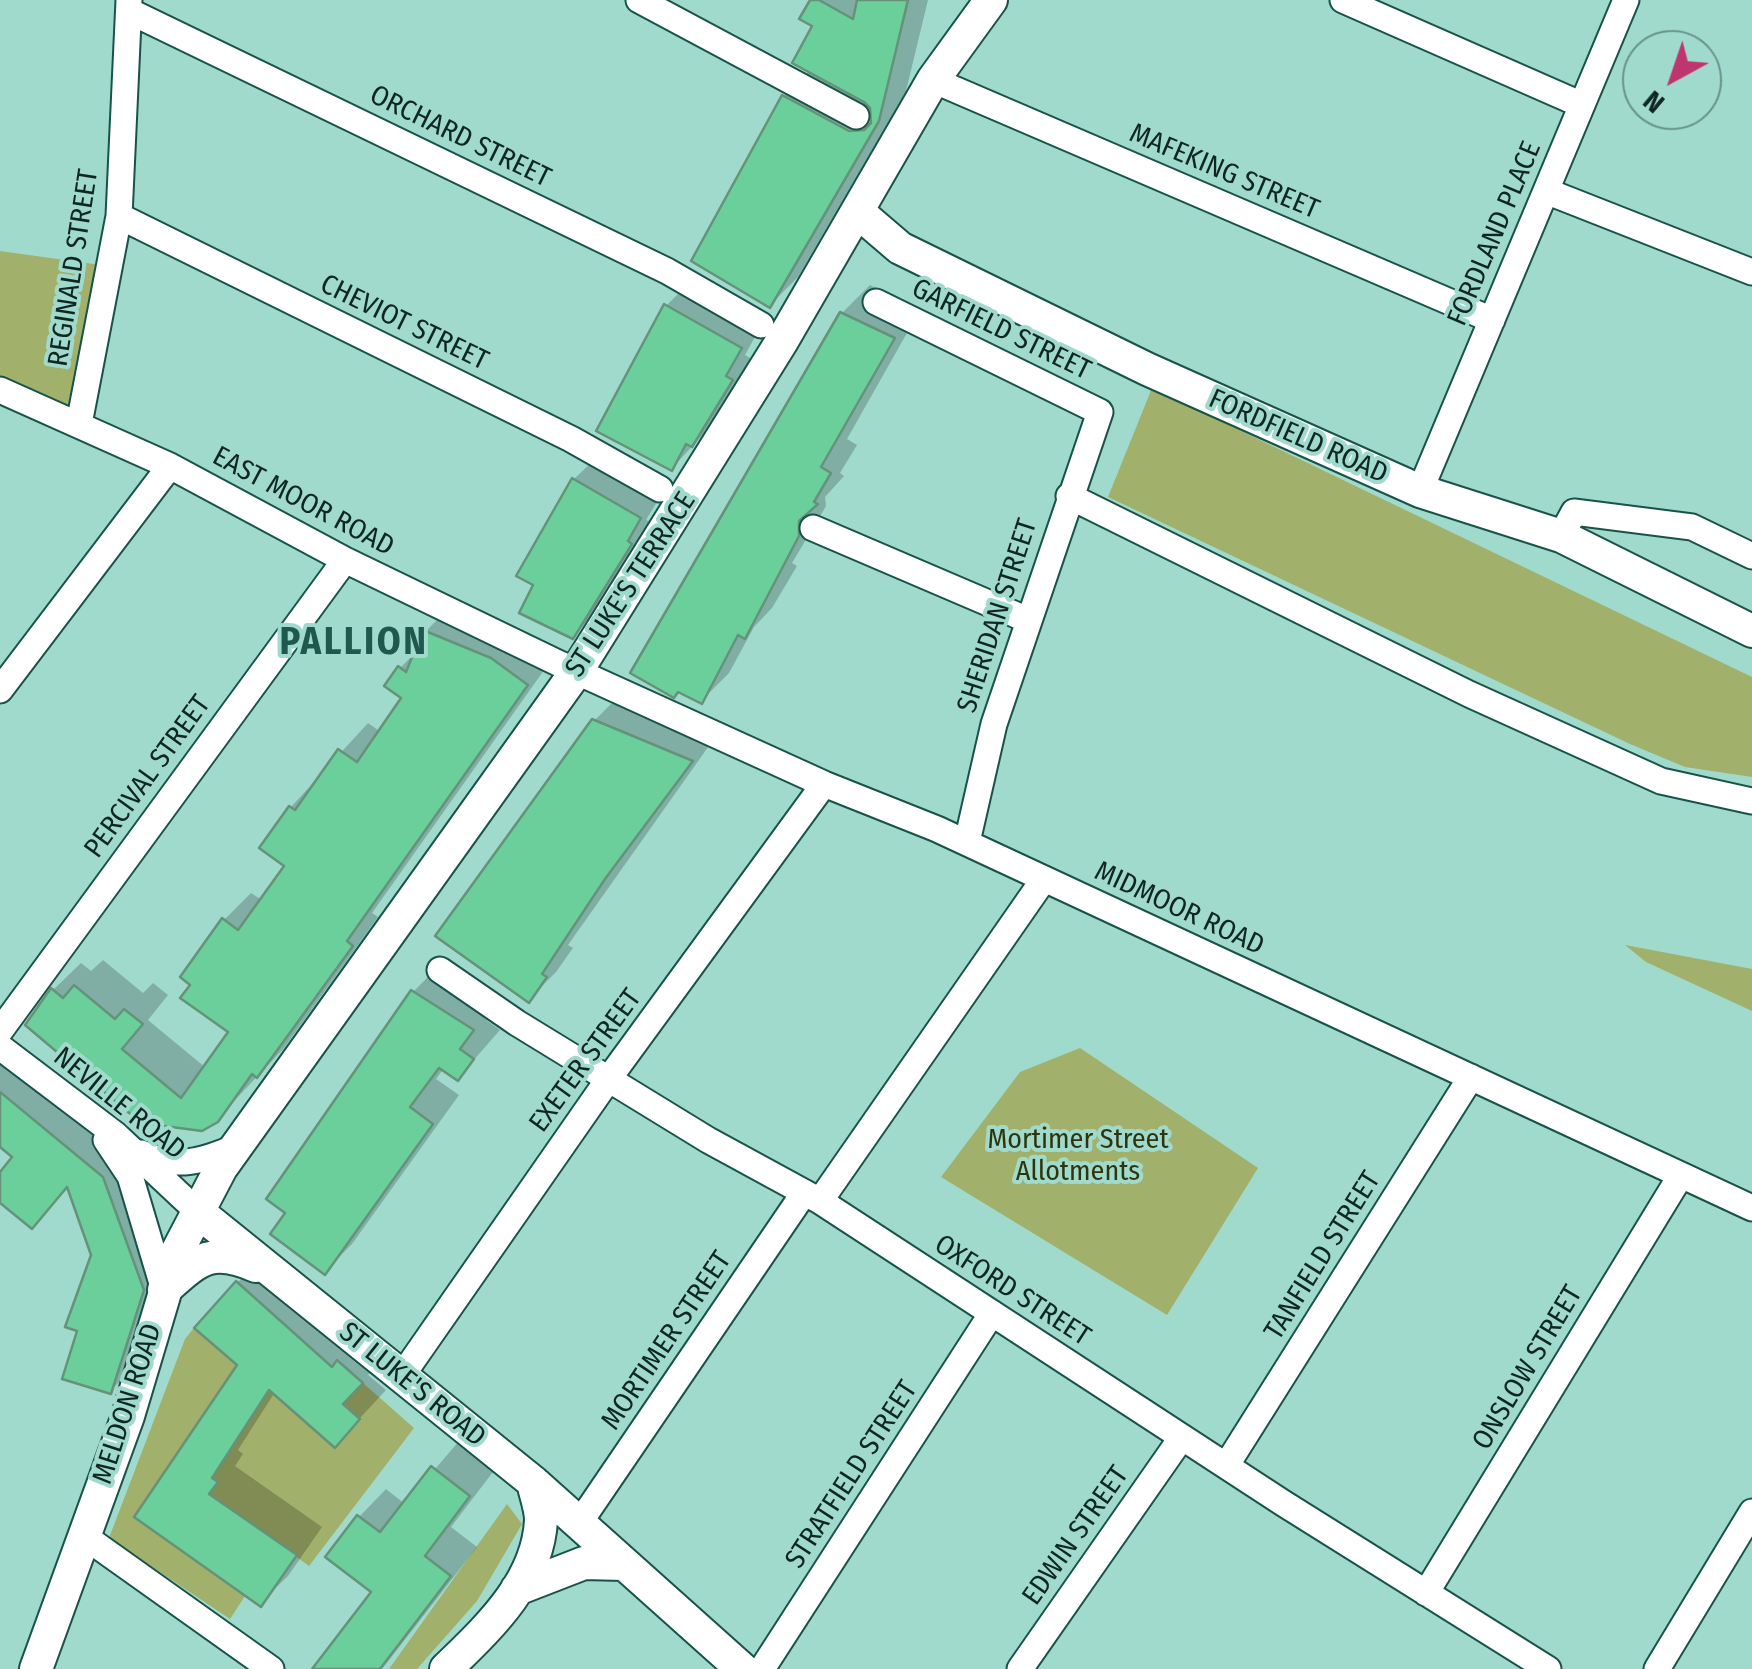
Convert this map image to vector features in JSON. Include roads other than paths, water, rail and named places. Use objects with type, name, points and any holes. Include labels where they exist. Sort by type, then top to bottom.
[{"type":"street","points":[[639,0],[856,116]]},
{"type":"street","name":"ST LUKE'S TERRACE","points":[[237,1147],[576,672],[858,212],[933,80],[991,0]]},
{"type":"street","points":[[1343,0],[1582,104]]},
{"type":"street","name":"FORDLAND PLACE","points":[[1420,491],[1626,0]]},
{"type":"street","name":"REGINALD STREET","points":[[80,424],[119,216],[129,6]]},
{"type":"street","name":"ORCHARD STREET","points":[[129,6],[668,271],[761,325]]},
{"type":"street","name":"MAFEKING STREET","points":[[933,80],[1492,320]]},
{"type":"street","points":[[1546,191],[1752,272]]},
{"type":"street","name":"FORDFIELD ROAD","points":[[858,212],[900,248],[1147,369],[1420,491],[1561,536],[1752,632]]},
{"type":"street","name":"CHEVIOT STREET","points":[[119,216],[554,430],[660,488]]},
{"type":"street","name":"GARFIELD STREET","points":[[876,302],[1100,412]]},
{"type":"street","name":"EAST MOOR ROAD","points":[[0,390],[170,466],[344,560],[576,672]]},
{"type":"street","name":"SHERIDAN STREET","points":[[966,842],[994,724],[1100,412]]},
{"type":"street","points":[[0,690],[170,466]]},
{"type":"street","points":[[1069,496],[1470,694],[1661,781],[1752,801]]},
{"type":"street","points":[[1561,536],[1574,512],[1692,527],[1752,556]]},
{"type":"street","points":[[813,528],[1028,620]]},
{"type":"street","name":"PERCIVAL STREET","points":[[0,1030],[344,560]]},
{"type":"street","name":"MIDMOOR ROAD","points":[[576,672],[824,784],[966,842],[1752,1208]]},
{"type":"street","name":"EXETER STREET","points":[[401,1377],[610,1077],[824,784]]},
{"type":"street","name":"MORTIMER STREET","points":[[580,1522],[1044,879]]},
{"type":"street","name":"OXFORD STREET","points":[[440,970],[516,1023],[708,1140],[812,1197],[1182,1438],[1548,1669]]},
{"type":"street","name":"NEVILLE ROAD","points":[[0,1047],[132,1149],[197,1210]]},
{"type":"street","name":"TANFIELD STREET","points":[[1226,1466],[1470,1077]]},
{"type":"street","points":[[81,1108],[130,1176],[164,1290],[198,1262],[218,1254],[276,1274]]},
{"type":"street","points":[[132,1149],[177,1164],[195,1163],[237,1147],[229,1200],[252,1244],[276,1274]]},
{"type":"street","name":"MELDON ROAD","points":[[36,1669],[128,1416],[164,1290],[197,1210],[237,1147]]},
{"type":"street","name":"ONSLOW STREET","points":[[1426,1592],[1681,1175]]},
{"type":"street","name":"ST LUKE'S ROAD","points":[[197,1210],[580,1522],[623,1564],[659,1590],[730,1665]]},
{"type":"street","name":"STRATFIELD STREET","points":[[762,1669],[992,1314]]},
{"type":"street","name":"EDWIN STREET","points":[[1020,1669],[1182,1438]]},
{"type":"street","points":[[446,1669],[511,1604],[541,1520],[533,1482]]},
{"type":"street","points":[[1658,1669],[1752,1512]]},
{"type":"street","points":[[84,1536],[271,1669]]},
{"type":"street","points":[[517,1589],[584,1563],[623,1564]]},
{"type":"district","name":"PALLION","points":[[354,643]]},
{"type":"park label","name":"Mortimer Street Allotments","points":[[1078,1156]]}]
